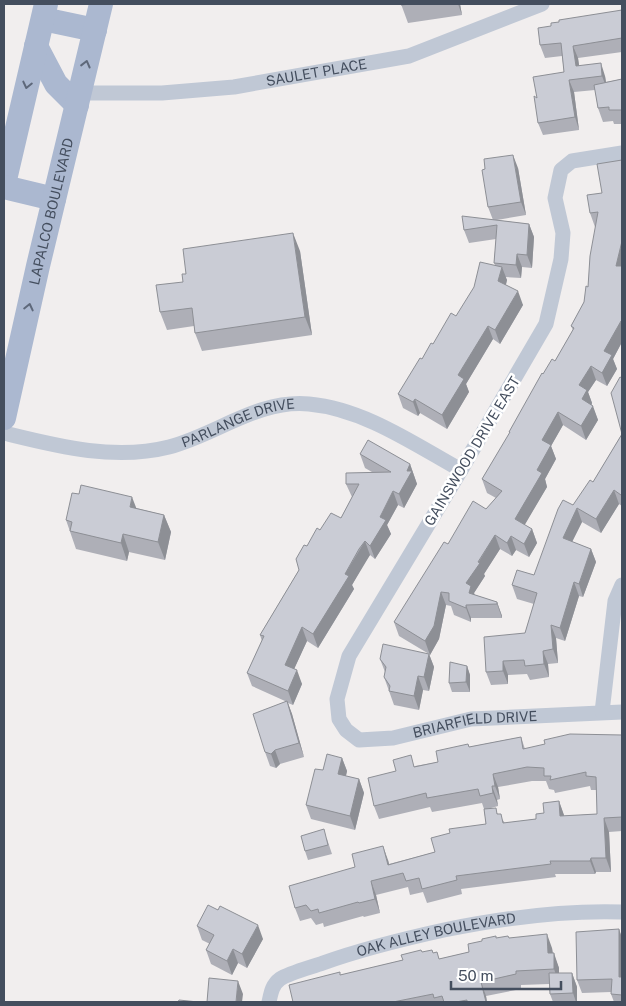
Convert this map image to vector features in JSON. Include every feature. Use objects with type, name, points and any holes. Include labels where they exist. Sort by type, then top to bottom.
[{"type":"main road","name":"LAPALCO BOULEVARD","points":[[4,418],[7,388],[101,4]]},
{"type":"main road","points":[[54,199],[4,186],[36,46],[45,11],[95,30]]},
{"type":"main road","points":[[36,46],[56,84],[78,99]]},
{"type":"street","name":"SAULET PLACE","points":[[78,99],[234,87],[409,56],[542,4]]},
{"type":"street","name":"GAINSWOOD DRIVE EAST","points":[[339,719],[337,699],[349,656],[546,324],[561,259],[563,233],[555,198],[561,170],[572,161],[622,153]]},
{"type":"street","name":"PARLANGE DRIVE","points":[[4,434],[99,452],[133,452],[168,448],[198,438],[241,417],[266,408],[290,404],[309,404],[343,411],[387,429],[461,470]]},
{"type":"street","points":[[602,712],[616,601],[622,585]]},
{"type":"street","name":"BRIARFIELD DRIVE","points":[[339,719],[346,730],[359,740],[372,740],[393,738],[471,719],[622,712]]},
{"type":"street","name":"OAK ALLEY BOULEVARD","points":[[269,1002],[272,989],[280,979],[351,953],[421,935],[489,921],[547,914],[595,911],[622,912]]},
{"type":"building","points":[[622,10],[622,38],[573,46],[576,66],[601,63],[602,76],[569,80],[575,117],[538,123],[534,96],[537,98],[533,77],[564,72],[561,43],[540,45],[538,28],[551,26],[551,23],[559,22],[559,20]]},
{"type":"building","points":[[622,79],[622,110],[609,110],[609,107],[598,108],[594,85]]},
{"type":"building","points":[[513,155],[521,202],[488,207],[482,170],[485,169],[484,159]]},
{"type":"building","points":[[622,160],[622,241],[616,266],[622,266],[622,321],[604,351],[612,355],[602,373],[591,366],[579,385],[587,390],[582,399],[593,406],[581,426],[558,412],[542,440],[551,445],[537,470],[542,473],[515,519],[532,529],[524,544],[511,536],[507,543],[495,535],[478,562],[480,563],[466,583],[471,586],[469,593],[497,602],[497,604],[466,605],[466,608],[449,601],[449,593],[441,592],[434,626],[425,641],[394,622],[444,542],[448,544],[473,501],[486,509],[502,491],[482,479],[542,373],[552,359],[555,361],[574,328],[571,326],[584,302],[586,286],[588,287],[590,256],[598,212],[590,213],[587,195],[602,193],[597,164]]},
{"type":"building","points":[[462,216],[529,224],[527,255],[517,254],[516,265],[494,263],[497,225],[464,230]]},
{"type":"building","points":[[293,233],[305,317],[195,333],[192,308],[160,312],[156,285],[183,282],[182,274],[186,274],[183,249]]},
{"type":"building","points":[[480,262],[502,267],[498,281],[518,291],[495,330],[488,326],[458,375],[464,379],[442,415],[415,399],[413,402],[398,394],[420,358],[422,359],[431,343],[433,344],[451,313],[456,316],[474,287]]},
{"type":"building","points":[[620,377],[622,378],[622,434],[611,393]]},
{"type":"building","points":[[622,434],[621,495],[614,490],[596,519],[577,508],[563,538],[591,549],[579,584],[574,582],[560,628],[551,625],[553,649],[543,651],[544,664],[525,666],[524,660],[503,661],[503,671],[486,672],[484,637],[525,633],[537,593],[512,585],[517,570],[534,575],[563,500],[573,505],[590,480],[593,482]]},
{"type":"building","points":[[368,440],[410,464],[407,471],[412,471],[399,494],[393,491],[380,517],[386,520],[370,546],[365,541],[359,549],[345,574],[349,576],[313,634],[302,627],[285,665],[297,670],[288,691],[247,673],[264,636],[260,635],[299,570],[296,559],[304,545],[307,546],[317,528],[320,530],[331,513],[341,518],[359,484],[346,484],[346,473],[391,472],[360,454]]},
{"type":"building","points":[[81,485],[132,497],[130,507],[164,515],[158,542],[123,534],[121,543],[70,531],[72,522],[66,520],[72,493],[79,494]]},
{"type":"building","points":[[383,644],[429,654],[424,677],[418,676],[414,696],[389,691],[390,686],[384,677],[386,667],[380,659]]},
{"type":"building","points":[[450,662],[467,666],[466,682],[449,683]]},
{"type":"building","points":[[287,701],[299,743],[275,750],[271,754],[265,752],[253,714]]},
{"type":"building","points":[[570,734],[622,735],[622,817],[604,818],[606,858],[591,858],[590,861],[550,861],[551,864],[456,876],[457,880],[422,889],[419,878],[406,881],[403,873],[371,881],[375,899],[319,913],[318,909],[311,911],[306,905],[295,908],[289,886],[355,867],[352,854],[383,846],[388,865],[435,852],[431,838],[450,833],[449,829],[486,824],[484,809],[496,808],[497,814],[501,814],[503,823],[536,819],[536,814],[544,813],[543,803],[559,801],[560,816],[597,814],[596,777],[586,776],[586,772],[550,780],[551,776],[544,776],[544,768],[527,767],[493,774],[495,786],[492,786],[493,793],[480,796],[478,789],[427,798],[426,793],[374,806],[368,778],[396,771],[393,760],[411,755],[414,767],[438,762],[436,751],[468,744],[469,747],[521,737],[523,749],[545,744],[544,740]]},
{"type":"building","points":[[327,754],[342,758],[338,774],[359,779],[350,816],[306,805],[315,769],[323,770]]},
{"type":"building","points":[[324,829],[328,845],[305,851],[301,836]]},
{"type":"building","points":[[208,905],[218,910],[220,906],[258,925],[242,954],[233,949],[227,961],[206,950],[214,935],[197,926]]},
{"type":"building","points":[[619,929],[619,977],[622,977],[622,995],[611,994],[612,979],[577,980],[576,932]]},
{"type":"building","points":[[547,934],[548,953],[554,953],[554,969],[516,971],[516,974],[481,982],[486,1002],[467,1002],[467,1000],[444,1002],[442,996],[434,998],[433,994],[393,1002],[293,1002],[289,985],[340,972],[340,975],[403,960],[401,955],[421,950],[422,952],[432,950],[433,953],[437,952],[439,959],[469,952],[468,944],[482,941],[482,939],[496,936],[496,938],[508,936],[509,938]]},
{"type":"building","points":[[549,973],[572,973],[573,993],[550,994]]},
{"type":"building","points":[[209,978],[238,981],[236,1002],[207,1002]]},
{"type":"building","points":[[179,1000],[198,1002],[178,1002]]}]
